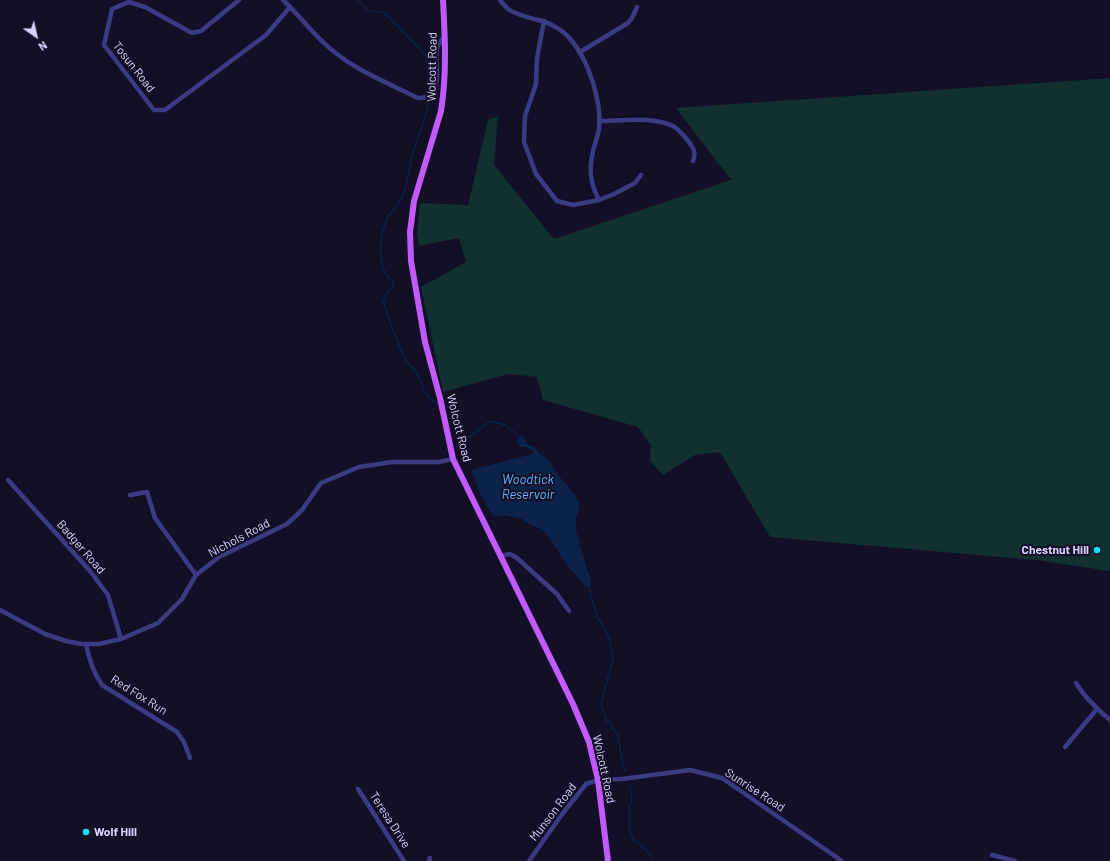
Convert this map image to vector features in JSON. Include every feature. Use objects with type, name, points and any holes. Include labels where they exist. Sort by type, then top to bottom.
[{"type":"main road","name":"Wolcott Road","points":[[443,0],[445,82],[441,111],[414,201],[410,232],[411,261],[424,339],[441,401],[453,459],[573,704],[588,742],[598,780],[608,861]]},
{"type":"street","name":"Tosun Road","points":[[239,0],[201,30],[192,33],[145,7],[129,2],[112,10],[104,45],[154,110],[165,110],[266,35],[290,6]]},
{"type":"street","points":[[283,0],[323,43],[350,63],[420,98],[432,94],[435,88],[437,81],[436,48],[444,36]]},
{"type":"street","points":[[500,0],[514,12],[525,17],[544,21],[560,29],[572,40],[590,71],[598,107],[599,129],[590,167],[593,187],[599,200]]},
{"type":"street","points":[[580,52],[628,23],[637,7]]},
{"type":"street","points":[[544,21],[537,58],[536,84],[525,116],[524,142],[536,174],[557,201],[573,205],[599,200],[635,183],[641,175]]},
{"type":"street","points":[[598,121],[653,120],[674,127],[685,137],[694,149],[695,156],[693,161]]},
{"type":"street","name":"Nichols Road","points":[[0,610],[45,634],[66,641],[99,644],[121,639],[158,623],[182,599],[196,575],[219,557],[287,524],[302,510],[321,482],[359,467],[392,462],[439,462],[453,459]]},
{"type":"street","name":"Badger Road","points":[[8,480],[90,571],[108,595],[121,639]]},
{"type":"street","points":[[130,495],[147,492],[155,518],[196,575]]},
{"type":"street","points":[[500,556],[510,554],[517,558],[557,594],[569,611]]},
{"type":"street","name":"Red Fox Run","points":[[86,644],[88,659],[94,674],[102,685],[177,732],[184,742],[190,758]]},
{"type":"street","points":[[1076,683],[1081,692],[1110,720]]},
{"type":"street","points":[[1064,747],[1097,709]]},
{"type":"street","name":"Sunrise Road","points":[[598,780],[622,779],[690,770],[722,778],[842,861]]},
{"type":"street","name":"Munson Road","points":[[529,861],[563,813],[586,784],[598,780]]},
{"type":"street","name":"Teresa Drive","points":[[358,789],[404,861]]},
{"type":"street","points":[[992,855],[1015,861]]},
{"type":"green space","points":[[1110,78],[1110,571],[1035,560],[770,537],[720,452],[695,455],[663,475],[650,461],[651,445],[638,427],[543,400],[537,377],[508,374],[443,392],[421,287],[466,262],[459,238],[419,246],[417,233],[420,203],[468,205],[488,120],[498,116],[494,165],[554,239],[731,180],[676,108]]},
{"type":"water","name":"Woodtick Reservoir","points":[[521,435],[528,444],[535,447],[539,454],[544,456],[553,466],[558,475],[579,501],[579,510],[576,517],[576,531],[591,582],[590,587],[584,585],[563,560],[558,550],[542,529],[531,525],[522,519],[506,515],[494,517],[482,498],[471,470],[533,454],[532,450],[526,447],[520,447],[516,442]]},
{"type":"waterway","points":[[358,0],[369,11],[385,13],[420,49],[427,59],[429,94]]},
{"type":"waterway","points":[[429,97],[427,112],[415,146],[404,192],[401,200],[388,217],[382,233],[380,251],[383,269],[393,282],[393,287],[387,293],[383,301],[393,329],[404,357],[416,372],[426,395],[429,399],[438,404]]},
{"type":"waterway","points":[[444,405],[452,411],[458,426],[466,437],[470,437],[490,421],[505,425],[521,437]]},
{"type":"waterway","points":[[588,584],[597,617],[608,635],[613,659],[601,704],[606,720],[611,723],[613,729],[618,735],[625,771]]},
{"type":"waterway","points":[[630,786],[632,800],[629,808],[629,827],[633,840],[644,848],[656,861]]},
{"type":"place","name":"Chestnut Hill","points":[[1097,550]]},
{"type":"place","name":"Wolf Hill","points":[[86,832]]}]
